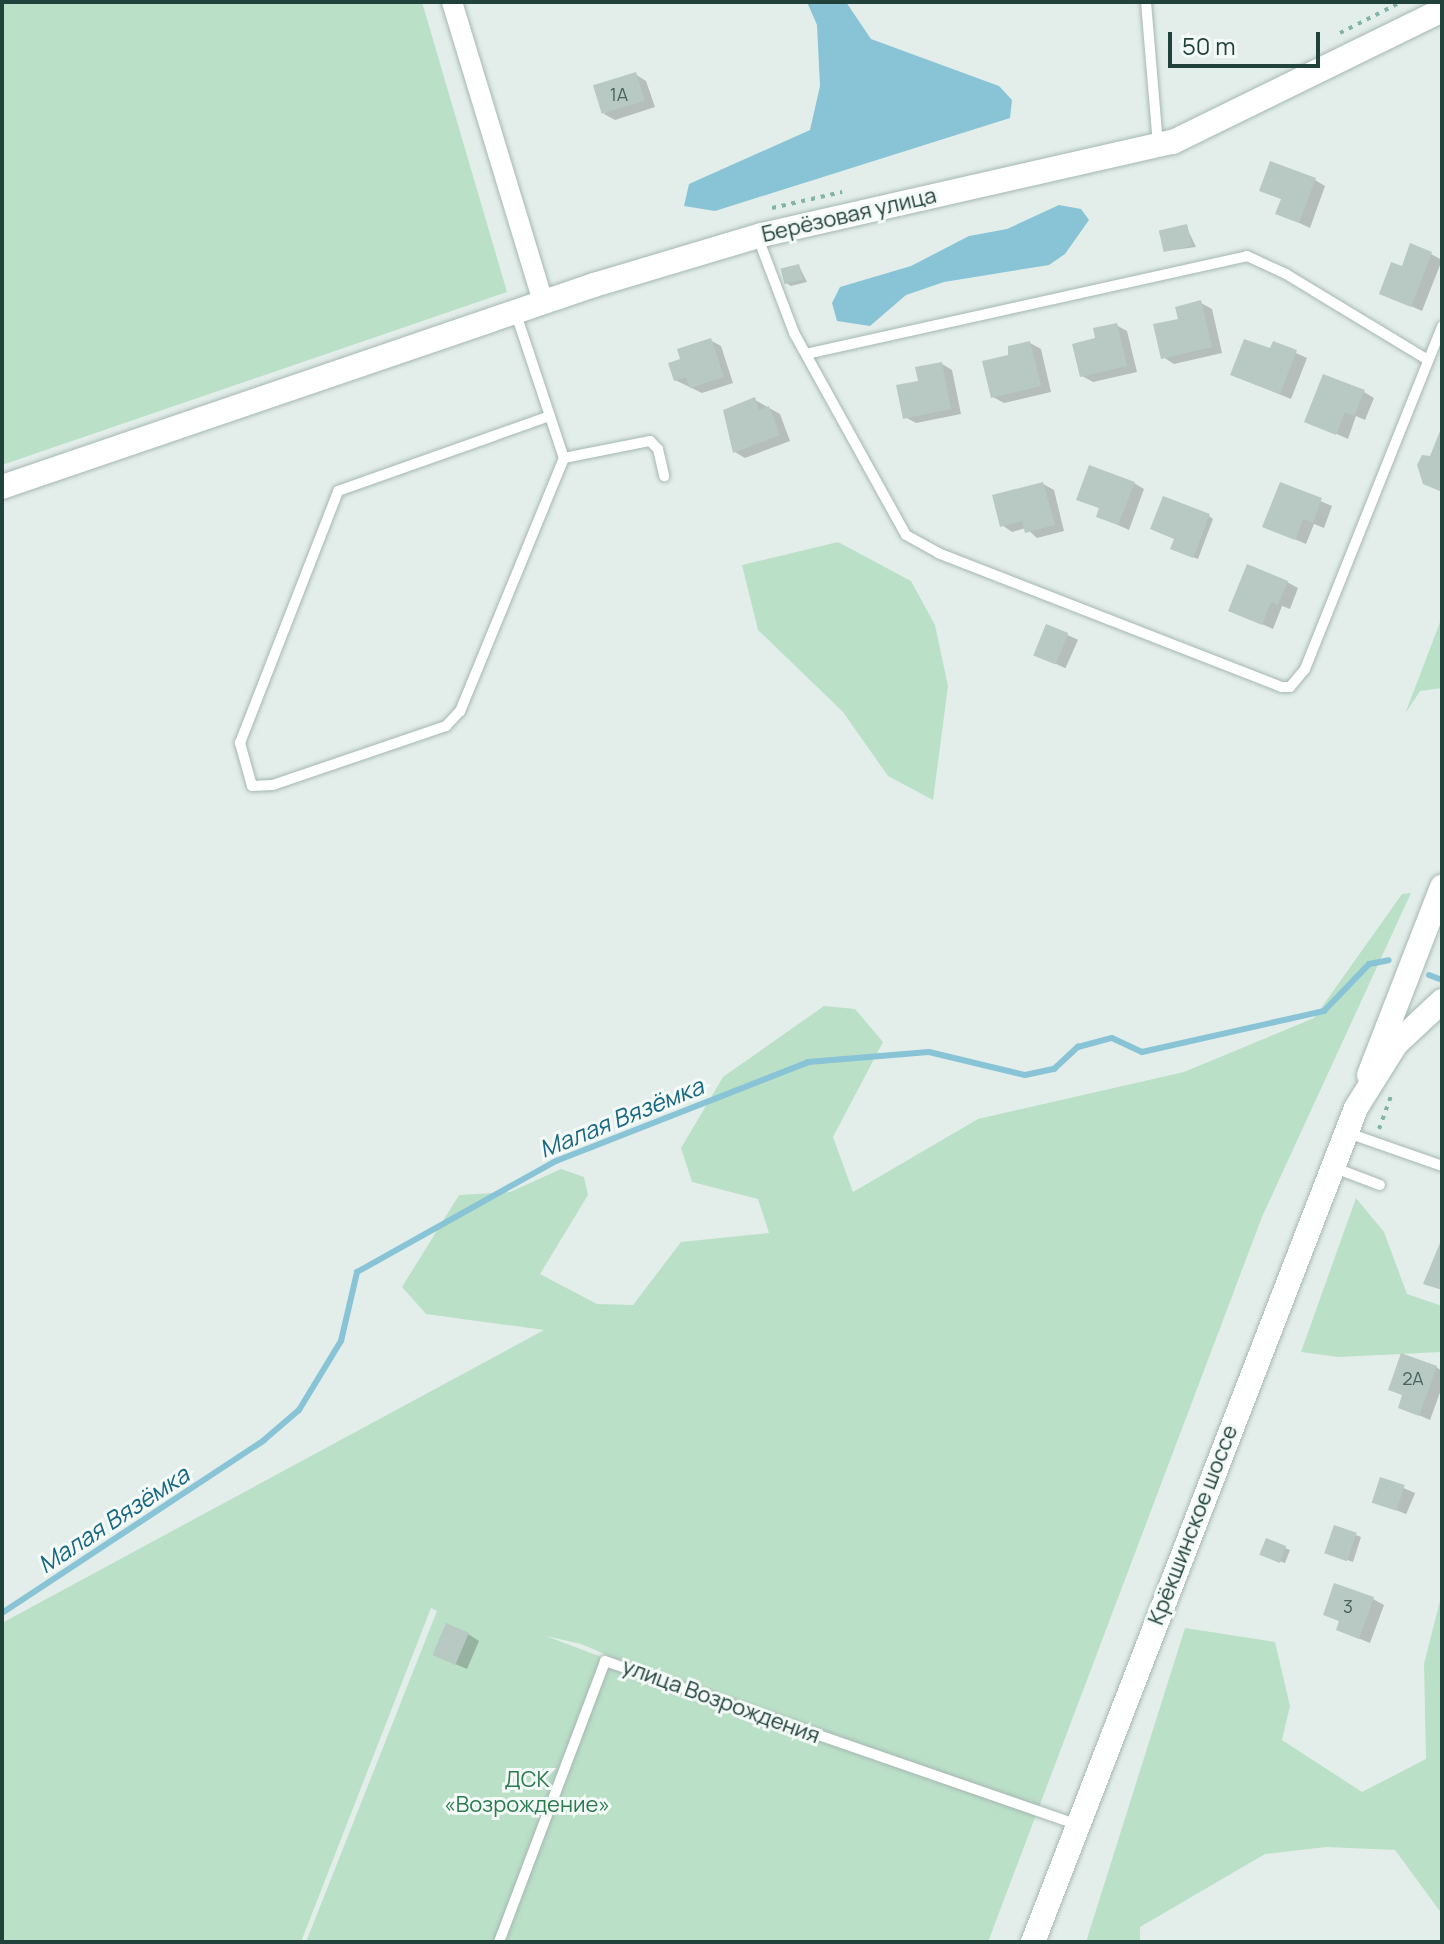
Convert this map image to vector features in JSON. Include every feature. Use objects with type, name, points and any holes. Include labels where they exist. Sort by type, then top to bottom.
[{"type":"street","points":[[452,2],[543,302]]},
{"type":"street","name":"Берёзовая улица","points":[[2,487],[515,312],[757,225],[870,206],[1158,146],[1201,132],[1442,10]]},
{"type":"street","points":[[1356,1108],[1442,887]]},
{"type":"street","points":[[1356,1108],[1396,1044],[1442,1001]]},
{"type":"street","name":"Крёкшинское шоссе","points":[[1033,1942],[1356,1108]]},
{"type":"lane","points":[[1146,2],[1158,146]]},
{"type":"lane","points":[[757,225],[806,354],[898,525],[914,541],[1281,687],[1290,687],[1305,669],[1442,326]]},
{"type":"lane","points":[[806,354],[1247,256],[1286,274],[1428,360]]},
{"type":"lane","points":[[515,312],[550,416],[564,458],[454,721],[273,785],[252,786],[240,743],[338,491],[550,416]]},
{"type":"lane","points":[[564,458],[650,441],[658,449],[664,476]]},
{"type":"lane","points":[[1346,1133],[1442,1166]]},
{"type":"lane","points":[[1333,1167],[1380,1185]]},
{"type":"lane","name":"улица Возрождения","points":[[499,1942],[605,1661],[1077,1824]]},
{"type":"path","points":[[1328,39],[1401,2]]},
{"type":"path","points":[[757,225],[847,192]]},
{"type":"green space","points":[[2,2],[422,2],[507,292],[2,465]]},
{"type":"green space","points":[[838,542],[911,581],[935,625],[948,686],[933,800],[888,776],[843,712],[758,630],[742,565]]},
{"type":"green space","points":[[1442,617],[1442,688],[1420,691],[1405,714]]},
{"type":"green space","name":"ДСК «Возрождение»","points":[[1411,893],[1262,1217],[988,1942],[306,1942],[437,1611],[431,1608],[301,1942],[2,1942],[2,1623],[544,1330],[426,1314],[402,1287],[459,1195],[510,1192],[561,1169],[584,1177],[588,1195],[540,1274],[597,1304],[633,1305],[681,1242],[769,1233],[758,1199],[692,1182],[681,1148],[723,1077],[824,1006],[855,1009],[883,1042],[833,1137],[853,1192],[978,1119],[1184,1072],[1314,1018],[1402,894]],"holes":[[[546,1636],[581,1644],[688,1689],[688,1690]]]},
{"type":"green space","points":[[1356,1198],[1384,1232],[1407,1294],[1442,1306],[1442,1352],[1338,1357],[1301,1352]]},
{"type":"green space","points":[[1442,1593],[1442,1914],[1395,1850],[1326,1847],[1265,1854],[1140,1927],[1140,1942],[1086,1942],[1185,1628],[1275,1642],[1290,1706],[1282,1740],[1362,1792],[1426,1759],[1424,1664]]},
{"type":"water","points":[[807,2],[846,2],[871,39],[999,86],[1012,100],[1010,118],[715,211],[684,206],[689,184],[810,130],[820,86],[817,25]]},
{"type":"water","points":[[1059,205],[1081,209],[1089,220],[1065,254],[1049,265],[944,282],[906,295],[870,326],[837,321],[832,303],[840,287],[911,266],[969,236],[1007,229]]},
{"type":"building","points":[[636,72],[645,101],[602,114],[593,85]]},
{"type":"building","points":[[1270,161],[1316,178],[1299,223],[1275,214],[1281,199],[1259,191]]},
{"type":"building","points":[[1187,224],[1192,245],[1164,252],[1159,231]]},
{"type":"building","points":[[1410,243],[1432,252],[1411,307],[1379,294],[1391,262],[1402,266]]},
{"type":"building","points":[[799,264],[803,280],[784,284],[781,269]]},
{"type":"building","points":[[1201,300],[1212,347],[1161,359],[1153,324],[1178,319],[1175,307]]},
{"type":"building","points":[[1117,323],[1127,366],[1080,377],[1072,344],[1095,338],[1093,328]]},
{"type":"building","points":[[711,338],[724,377],[690,388],[686,377],[674,381],[668,363],[680,359],[677,349]]},
{"type":"building","points":[[1244,339],[1270,348],[1273,341],[1297,350],[1280,394],[1230,375]]},
{"type":"building","points":[[1030,341],[1041,386],[991,398],[982,361],[1008,355],[1008,346]]},
{"type":"building","points":[[942,362],[951,409],[903,419],[896,385],[918,381],[915,367]]},
{"type":"building","points":[[1323,374],[1365,390],[1354,416],[1345,412],[1336,435],[1304,422]]},
{"type":"building","points":[[755,397],[759,410],[769,406],[780,435],[733,453],[723,410]]},
{"type":"building","points":[[1442,426],[1442,492],[1423,484],[1417,465],[1422,455],[1430,456]]},
{"type":"building","points":[[1089,465],[1135,482],[1118,525],[1096,517],[1099,508],[1076,500]]},
{"type":"building","points":[[1043,482],[1055,525],[1025,533],[1022,521],[1000,527],[992,495]]},
{"type":"building","points":[[1280,482],[1322,498],[1313,523],[1303,519],[1295,540],[1262,527]]},
{"type":"building","points":[[1163,496],[1210,514],[1193,558],[1170,549],[1174,539],[1150,529]]},
{"type":"building","points":[[1247,564],[1288,581],[1278,605],[1271,602],[1262,625],[1228,611]]},
{"type":"building","points":[[1046,624],[1068,633],[1056,665],[1033,656]]},
{"type":"building","points":[[1442,1238],[1442,1290],[1423,1284]]},
{"type":"building","points":[[1401,1353],[1437,1366],[1419,1416],[1398,1408],[1402,1395],[1388,1390]]},
{"type":"building","points":[[1380,1477],[1405,1485],[1396,1511],[1372,1503]]},
{"type":"building","points":[[1334,1525],[1357,1533],[1347,1561],[1324,1553]]},
{"type":"building","points":[[1266,1538],[1286,1546],[1280,1563],[1259,1555]]},
{"type":"building","points":[[1334,1583],[1374,1597],[1359,1639],[1336,1630],[1339,1621],[1323,1615]]},
{"type":"building","points":[[446,1623],[469,1633],[455,1665],[432,1655]]},
{"type":"waterway","name":"Малая Вязёмка","points":[[2,1613],[264,1440],[299,1410],[341,1341],[357,1272],[556,1161],[808,1062],[929,1052],[1025,1075],[1054,1069],[1078,1047],[1112,1038],[1142,1052],[1324,1011],[1369,964],[1389,960]]},
{"type":"waterway","name":"Малая Вязёмка","points":[[1429,975],[1442,980]]}]
